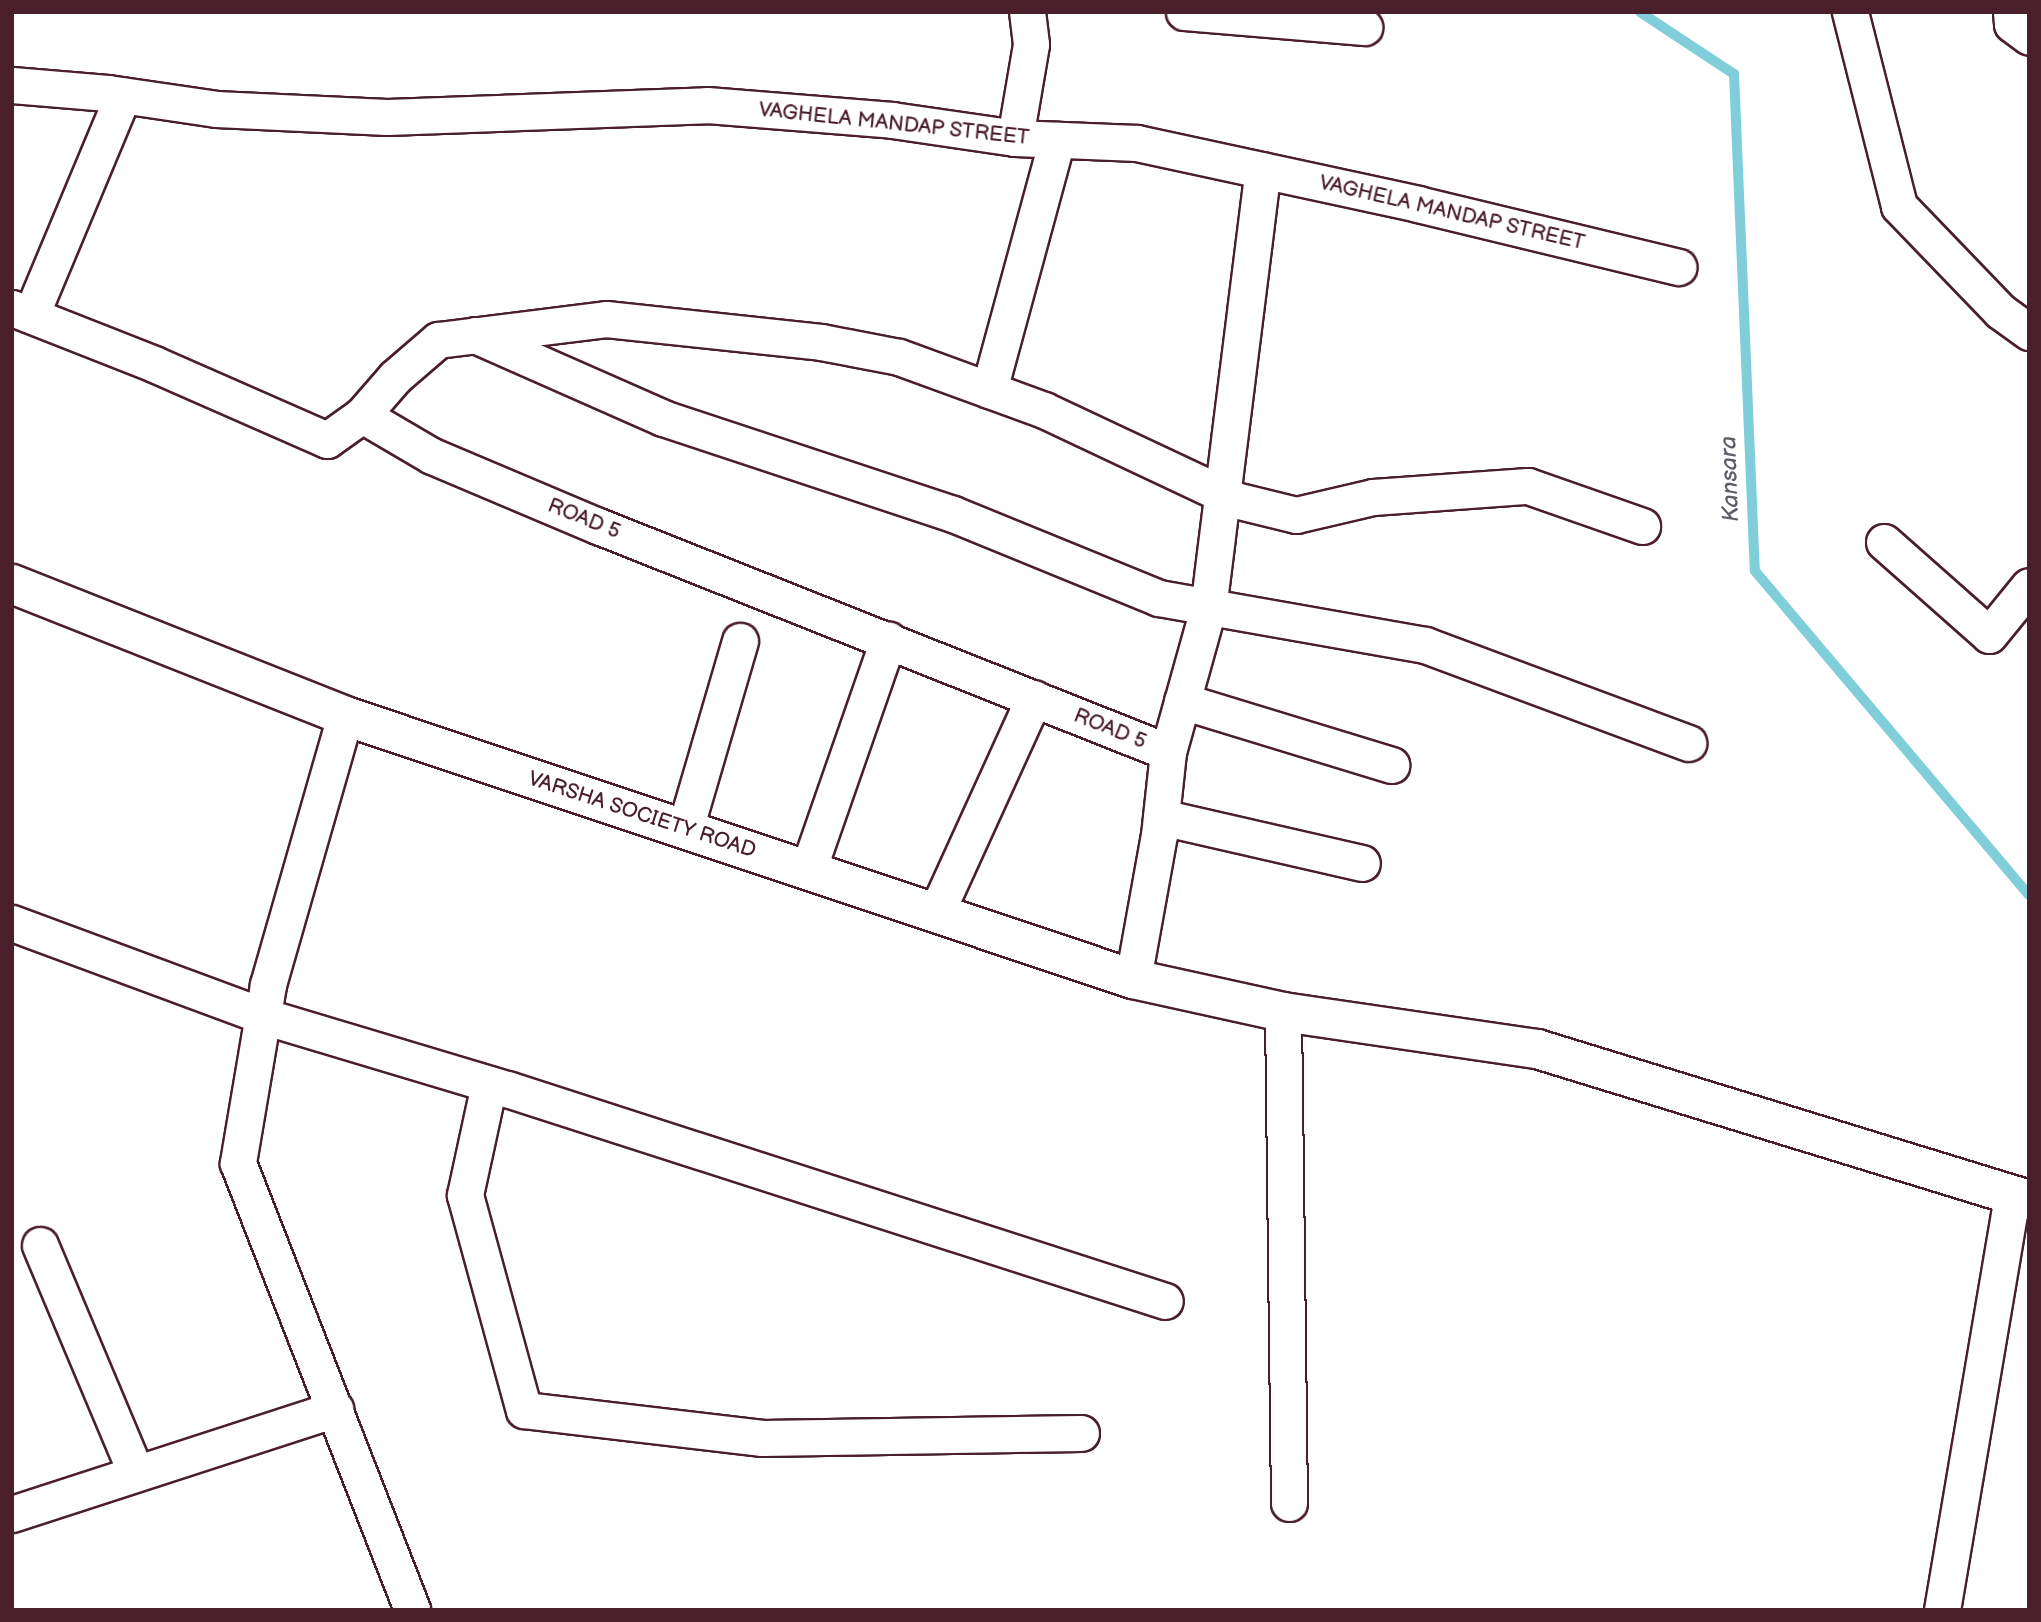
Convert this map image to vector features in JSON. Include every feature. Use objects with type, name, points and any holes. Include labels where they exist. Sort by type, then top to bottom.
[{"type":"street","points":[[1015,138],[1031,44],[1027,12]]},
{"type":"street","points":[[1184,12],[1364,27]]},
{"type":"street","points":[[1850,12],[1899,206],[2000,311],[2029,332]]},
{"type":"street","points":[[2011,12],[2012,24],[2029,37]]},
{"type":"street","name":"VAGHELA MANDAP STREET","points":[[12,85],[123,95],[216,109],[387,117],[707,105],[892,120],[1015,138],[1137,143],[1418,204],[1679,267]]},
{"type":"street","points":[[123,95],[22,311],[327,440],[362,415],[395,377],[438,340],[607,319],[821,342],[899,357],[1044,410],[1223,494],[1296,515],[1373,496],[1528,486],[1642,527]]},
{"type":"street","points":[[989,390],[1057,140]]},
{"type":"street","points":[[1133,979],[1161,817],[1168,752],[1208,609],[1263,170]]},
{"type":"street","points":[[475,335],[663,418],[953,514],[1159,598],[1208,609],[1425,645],[1688,743]]},
{"type":"street","name":"ROAD 5","points":[[362,415],[432,456],[598,526],[1168,752]]},
{"type":"street","points":[[1884,542],[1989,635],[2029,586]]},
{"type":"street","name":"VARSHA SOCIETY ROAD","points":[[12,584],[345,716],[1133,979],[1283,1012],[1537,1049],[2020,1197]]},
{"type":"street","points":[[808,870],[888,640]]},
{"type":"street","points":[[685,829],[740,641]]},
{"type":"street","points":[[936,913],[1034,698]]},
{"type":"street","points":[[1182,701],[1391,765]]},
{"type":"street","points":[[345,716],[268,985],[237,1163],[412,1610]]},
{"type":"street","points":[[1161,817],[1362,863]]},
{"type":"street","points":[[12,923],[263,1016],[489,1084],[1165,1301]]},
{"type":"street","points":[[1283,1012],[1289,1503]]},
{"type":"street","points":[[489,1084],[465,1195],[524,1410],[762,1438],[1081,1433]]},
{"type":"street","points":[[1942,1610],[2020,1197]]},
{"type":"street","points":[[40,1245],[136,1474]]},
{"type":"street","points":[[12,1514],[335,1409]]},
{"type":"waterway","name":"Kansara","points":[[1640,12],[1734,74],[1755,571],[2029,895]]}]
